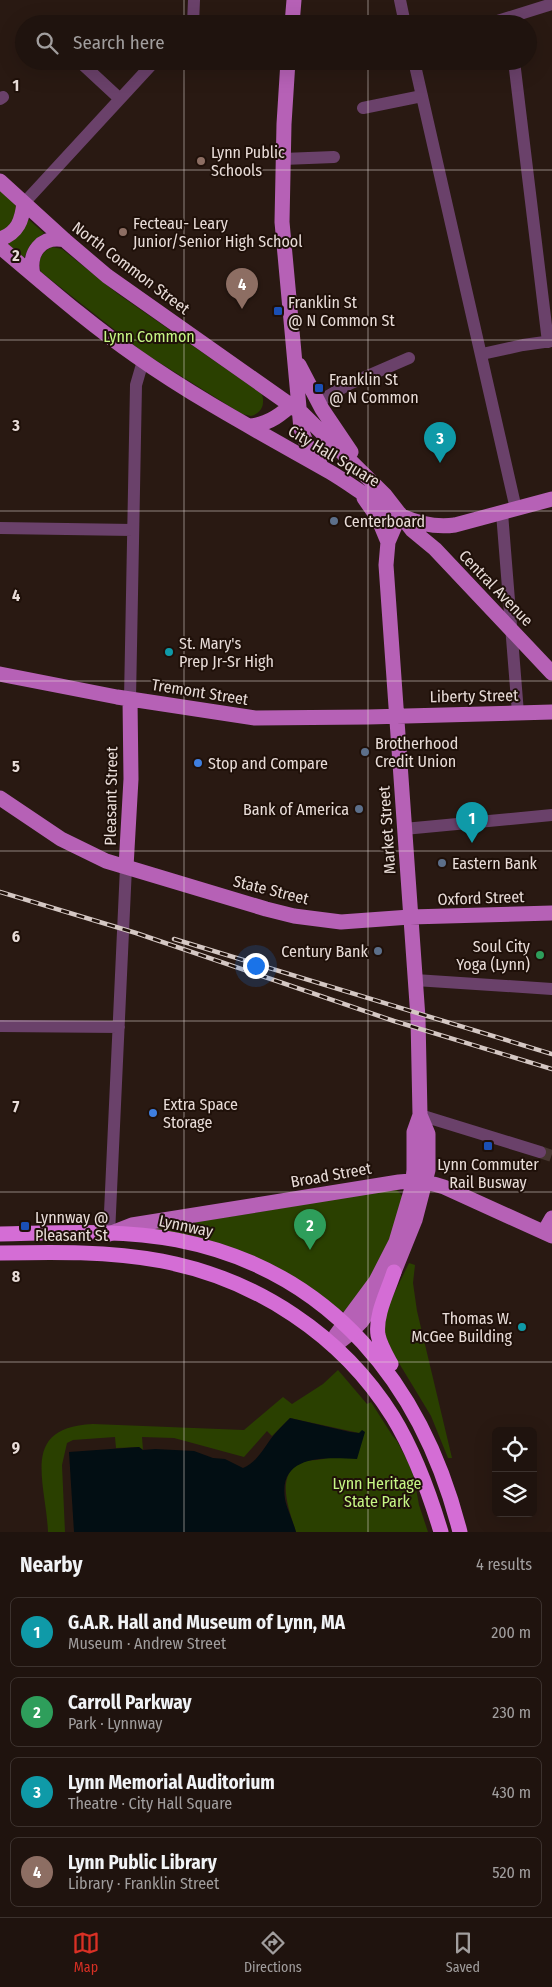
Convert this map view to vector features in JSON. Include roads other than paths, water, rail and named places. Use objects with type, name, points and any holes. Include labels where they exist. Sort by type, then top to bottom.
[{"type":"highway","name":"Lynnway","points":[[0,1234],[109,1234],[178,1240],[237,1258],[293,1286],[352,1322],[385,1367],[415,1413],[442,1471],[460,1532]]},
{"type":"highway","points":[[0,1253],[97,1254],[160,1261],[195,1269],[231,1281],[266,1298],[297,1317],[334,1346],[375,1391],[397,1424],[421,1473],[441,1532]]},
{"type":"highway","points":[[394,1272],[380,1316],[378,1335],[381,1346],[415,1413]]},
{"type":"main road","points":[[293,15],[294,0]]},
{"type":"main road","points":[[288,70],[283,159],[283,231],[296,405],[302,433],[307,445],[315,457],[331,473]]},
{"type":"main road","name":"North Common Street","points":[[0,181],[65,240],[116,282],[296,405],[361,472]]},
{"type":"main road","points":[[0,238],[10,234],[17,228],[24,203]]},
{"type":"main road","points":[[33,275],[31,260],[38,246],[52,239],[65,240]]},
{"type":"main road","name":"City Hall Square","points":[[0,247],[143,361],[249,426],[352,485],[386,509],[430,526],[455,525]]},
{"type":"main road","points":[[293,347],[310,388],[352,453],[361,472]]},
{"type":"main road","points":[[249,426],[261,424],[296,405],[310,388]]},
{"type":"main road","name":"City Hall Square","points":[[361,472],[385,495],[412,530],[435,549]]},
{"type":"main road","name":"Market Street","points":[[352,485],[372,508],[388,542]]},
{"type":"main road","points":[[435,549],[432,543],[435,537],[455,525],[552,500]]},
{"type":"main road","name":"Market Street","points":[[400,514],[388,542],[386,565],[419,1026],[420,1115],[428,1134],[428,1161],[414,1203]]},
{"type":"main road","name":"Central Avenue","points":[[435,549],[552,673]]},
{"type":"main road","name":"Tremont Street","points":[[0,674],[130,699],[255,718],[396,716]]},
{"type":"main road","name":"Pleasant Street","points":[[126,867],[131,779],[130,699]]},
{"type":"main road","name":"Liberty Street","points":[[396,716],[552,712]]},
{"type":"main road","name":"State Street","points":[[0,798],[61,839],[106,861],[266,909],[294,916],[341,922],[410,917]]},
{"type":"main road","name":"Oxford Street","points":[[410,917],[552,913]]},
{"type":"main road","name":"Broad Street","points":[[109,1234],[132,1225],[399,1182],[420,1181],[444,1187],[548,1234]]},
{"type":"main road","points":[[352,1322],[382,1293],[394,1272],[409,1238],[414,1203]]},
{"type":"main road","points":[[334,1346],[352,1322],[386,1264],[414,1203]]},
{"type":"main road","points":[[548,1234],[552,1218]]},
{"type":"street","points":[[193,15],[194,0]]},
{"type":"street","points":[[400,0],[403,15]]},
{"type":"street","points":[[524,15],[552,4]]},
{"type":"street","points":[[89,70],[120,99]]},
{"type":"street","points":[[24,203],[147,70]]},
{"type":"street","points":[[416,70],[482,354],[509,511],[511,629],[518,713]]},
{"type":"street","points":[[482,354],[523,345],[550,342],[515,70]]},
{"type":"street","points":[[363,108],[422,96]]},
{"type":"street","points":[[283,159],[334,157]]},
{"type":"street","points":[[318,402],[343,387],[408,358]]},
{"type":"street","name":"Pleasant Street","points":[[130,699],[136,385],[143,361]]},
{"type":"street","points":[[0,528],[133,530]]},
{"type":"street","points":[[404,829],[552,815]]},
{"type":"street","name":"Pleasant Street","points":[[109,1234],[126,867]]},
{"type":"street","points":[[415,980],[552,989]]},
{"type":"street","points":[[0,1026],[119,1026]]},
{"type":"street","points":[[420,1115],[540,1152]]},
{"type":"tunnel","points":[[540,1152],[552,1156]]},
{"type":"railway","points":[[0,892],[136,933],[394,1021],[552,1069]]},
{"type":"railway","points":[[174,939],[552,1054]]},
{"type":"place","name":"Lynn Public Schools","points":[[201,161]]},
{"type":"place","name":"Fecteau- Leary Junior/Senior High School","points":[[123,232]]},
{"type":"place","name":"Lynn Public Library","points":[[242,309]]},
{"type":"place","name":"Franklin St @ N Common St","points":[[278,311]]},
{"type":"place","name":"Franklin St @ N Common","points":[[319,388]]},
{"type":"place","name":"Lynn Memorial Auditorium","points":[[440,463]]},
{"type":"place","name":"Centerboard","points":[[334,521]]},
{"type":"place","name":"St. Mary's Prep Jr-Sr High","points":[[169,652]]},
{"type":"place","name":"Brotherhood Credit Union","points":[[365,752]]},
{"type":"place","name":"Stop and Compare","points":[[198,763]]},
{"type":"place","name":"Bank of America","points":[[359,809]]},
{"type":"place","name":"G.A.R. Hall and Museum of Lynn, MA","points":[[472,843]]},
{"type":"place","name":"Eastern Bank","points":[[442,863]]},
{"type":"place","name":"Century Bank","points":[[378,951]]},
{"type":"place","name":"Soul City Yoga (Lynn)","points":[[540,955]]},
{"type":"place","name":"Extra Space Storage","points":[[153,1113]]},
{"type":"place","name":"Lynn Commuter Rail Busway","points":[[488,1146]]},
{"type":"place","name":"Lynnway @ Pleasant St","points":[[25,1226]]},
{"type":"place","name":"Carroll Parkway","points":[[310,1250]]},
{"type":"place","name":"Thomas W. McGee Building","points":[[522,1327]]},
{"type":"park label","name":"Lynn Common","points":[[149,336]]},
{"type":"park label","name":"Lynn Heritage State Park","points":[[377,1492]]}]
